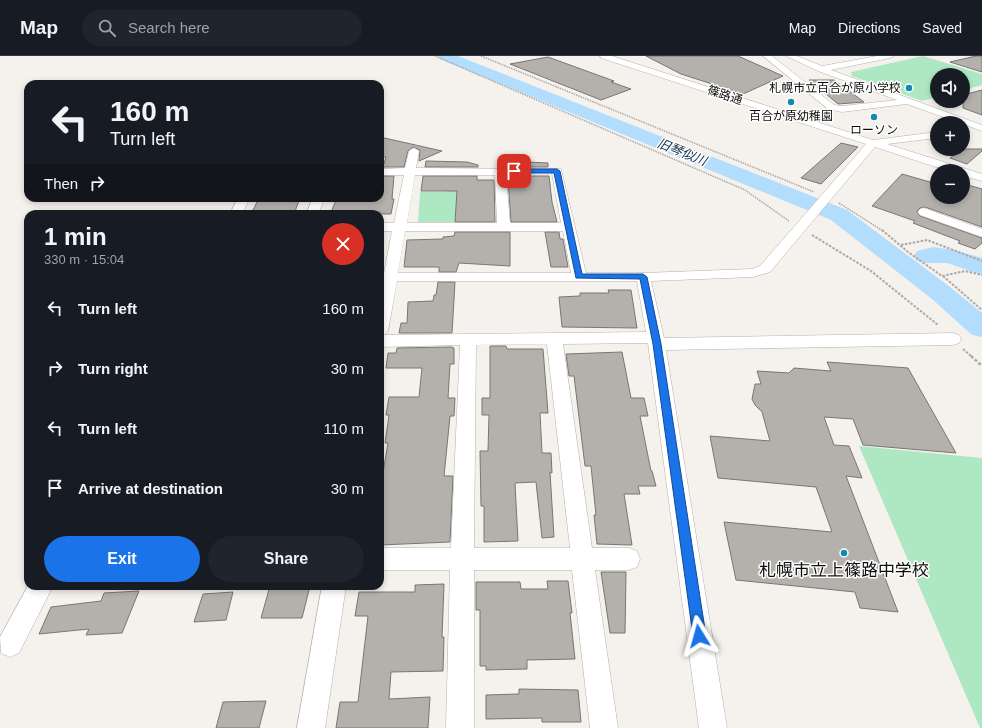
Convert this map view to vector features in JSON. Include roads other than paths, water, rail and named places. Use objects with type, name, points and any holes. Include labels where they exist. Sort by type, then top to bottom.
[{"type":"street","name":"篠路通","points":[[604,56],[938,164]]},
{"type":"street","points":[[768,56],[831,107],[842,109],[906,102]]},
{"type":"street","points":[[790,56],[906,102],[982,129]]},
{"type":"street","points":[[821,69],[890,56]]},
{"type":"street","points":[[970,131],[982,129]]},
{"type":"street","points":[[385,277],[643,277],[753,273],[765,269],[873,143],[930,136]]},
{"type":"street","points":[[384,288],[385,277],[400,226],[409,171],[414,151]]},
{"type":"street","points":[[500,171],[504,227]]},
{"type":"street","points":[[384,172],[557,171],[579,276]]},
{"type":"street","points":[[970,174],[982,178]]},
{"type":"street","points":[[924,212],[982,233]]},
{"type":"street","points":[[384,227],[569,227]]},
{"type":"street","points":[[643,277],[656,340],[713,728]]},
{"type":"street","points":[[554,338],[604,728]]},
{"type":"street","points":[[384,341],[554,338],[656,340],[953,339]]},
{"type":"street","points":[[460,728],[462,559],[468,340]]},
{"type":"street","points":[[384,559],[629,559]]},
{"type":"street","points":[[10,644],[39,590]]},
{"type":"street","points":[[311,728],[333,590]]},
{"type":"waterway","name":"旧琴似川","points":[[445,56],[839,215],[941,293],[982,328]]},
{"type":"waterway","name":"旧琴似川","points":[[926,256],[947,255],[982,267]]},
{"type":"place","name":"札幌市立百合が原小学校","points":[[909,88]]},
{"type":"place","name":"百合が原幼稚園","points":[[791,102]]},
{"type":"place","name":"ローソン","points":[[874,117]]},
{"type":"place","name":"札幌市立上篠路中学校","points":[[844,553]]}]
